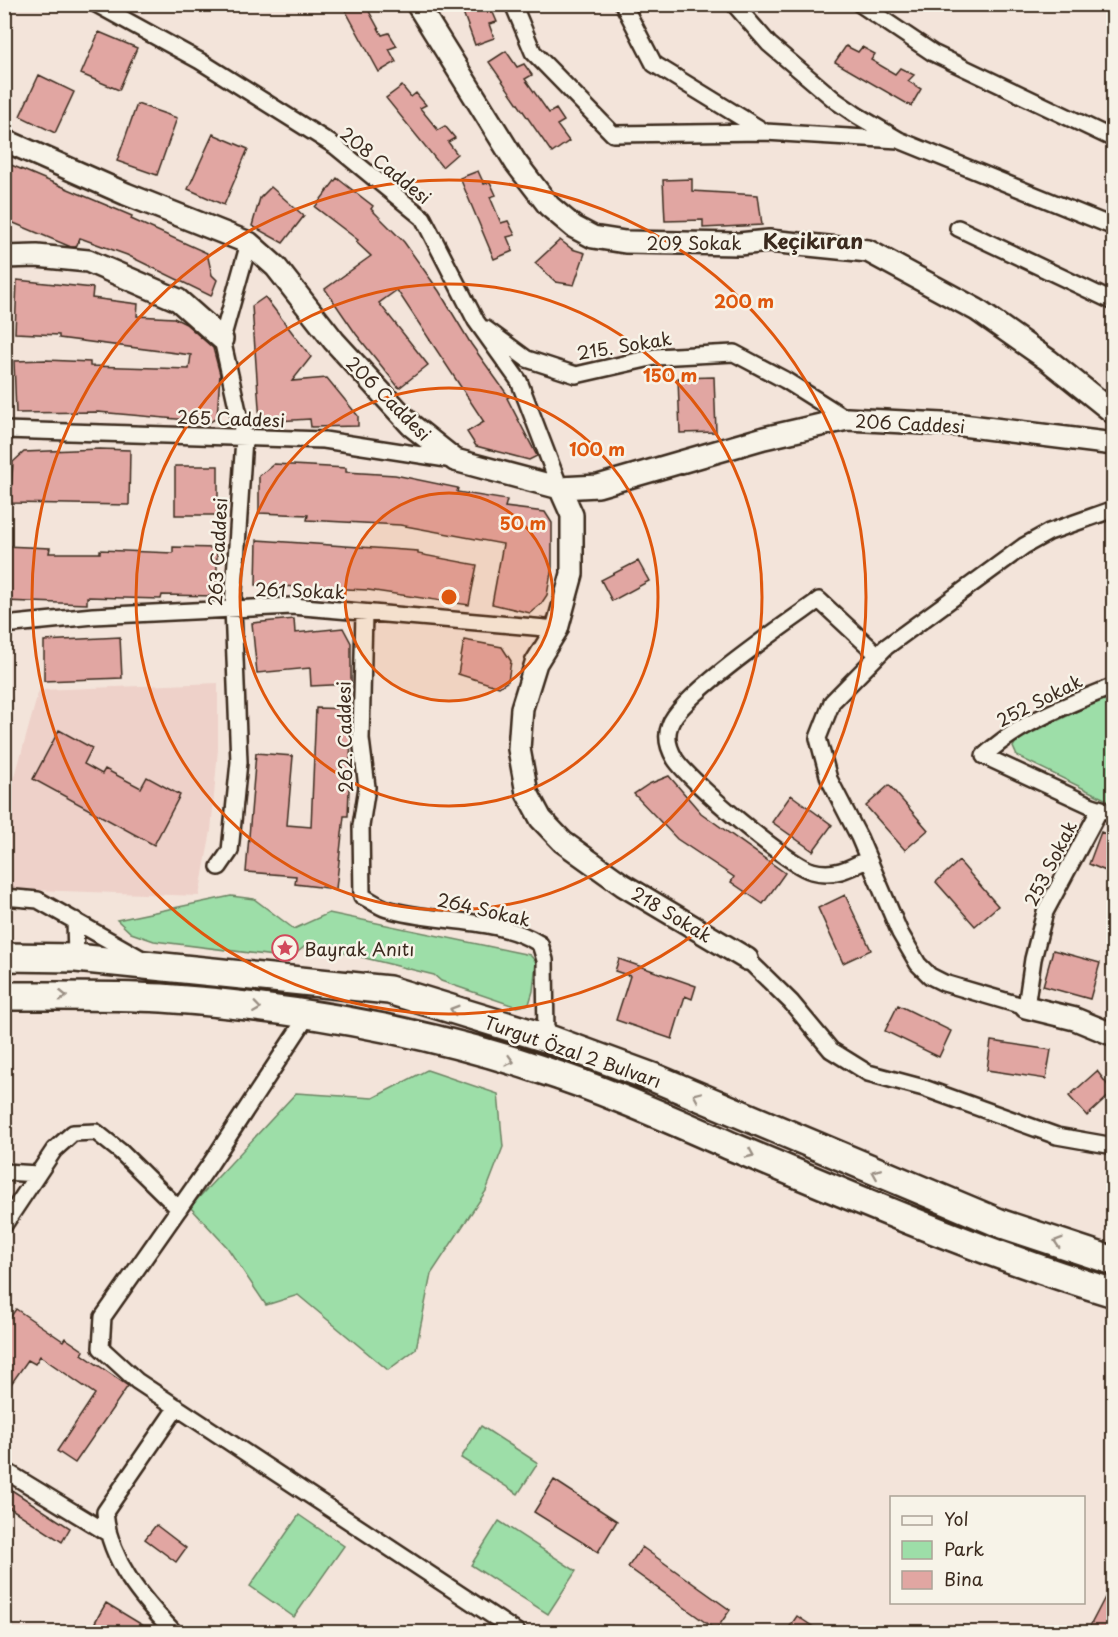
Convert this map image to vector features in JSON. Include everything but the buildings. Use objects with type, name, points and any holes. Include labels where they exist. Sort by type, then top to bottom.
[{"type":"highway","name":"Turgut Özal 2 Bulvarı","points":[[4,957],[76,958],[389,990],[546,1038],[655,1078],[1002,1224],[1113,1261]]},
{"type":"highway","name":"Turgut Özal 2 Bulvarı","points":[[4,996],[160,998],[308,1015],[373,1026],[538,1069],[634,1105],[904,1218],[1065,1279],[1113,1293]]},
{"type":"street","name":"208 Caddesi","points":[[96,4],[200,61],[335,147],[423,218],[476,321],[519,381],[560,488]]},
{"type":"street","name":"209 Sokak","points":[[417,4],[516,163],[549,206],[574,227],[593,237],[625,242],[740,244],[769,240],[868,251],[977,310],[1048,360],[1113,413]]},
{"type":"street","points":[[513,4],[533,52],[612,134],[765,132],[899,140]]},
{"type":"street","points":[[623,4],[654,64],[765,132]]},
{"type":"street","points":[[734,4],[769,44],[836,101],[899,140],[1113,227]]},
{"type":"street","points":[[860,4],[933,53],[1113,139]]},
{"type":"street","name":"206 Caddesi","points":[[4,140],[126,194],[249,243],[276,267],[334,341],[411,425],[455,460],[560,488],[598,486],[764,438],[848,419],[962,425],[1113,444]]},
{"type":"street","points":[[958,228],[1113,302]]},
{"type":"street","name":"263 Caddesi","points":[[219,867],[230,851],[239,762],[233,608],[244,438],[222,339],[249,243]]},
{"type":"street","points":[[4,257],[37,256],[88,261],[178,300],[222,339]]},
{"type":"street","name":"215. Sokak","points":[[476,321],[527,359],[576,375],[655,357],[734,353],[785,380],[848,419]]},
{"type":"street","name":"265 Caddesi","points":[[4,430],[324,440],[455,460]]},
{"type":"street","name":"218 Sokak","points":[[560,488],[572,515],[572,574],[557,629],[536,663],[522,708],[519,749],[526,793],[541,819],[563,842],[623,885],[747,959],[791,1002],[831,1050],[868,1072],[924,1088],[1057,1136],[1113,1146]]},
{"type":"street","points":[[1113,509],[1066,525],[1024,546],[878,655],[832,702],[818,738],[829,779],[868,859],[907,948],[930,976],[944,983],[1075,1019],[1113,1035]]},
{"type":"street","points":[[868,859],[840,872],[824,874],[809,871],[792,861],[729,812],[676,762],[669,748],[668,736],[670,724],[677,712],[732,663],[819,600],[878,655]]},
{"type":"street","name":"261 Sokak","points":[[4,625],[69,617],[292,606],[557,629]]},
{"type":"street","name":"262. Caddesi","points":[[362,896],[361,825],[367,787],[361,739],[364,613]]},
{"type":"street","name":"252 Sokak","points":[[1107,811],[984,756],[997,744],[1067,705],[1113,686]]},
{"type":"street","name":"253 Sokak","points":[[1026,1007],[1033,959],[1045,912],[1107,811]]},
{"type":"street","name":"264 Sokak","points":[[362,896],[386,909],[487,926],[530,938],[540,944],[545,960],[546,1038]]},
{"type":"street","points":[[4,897],[38,900],[155,967]]},
{"type":"street","points":[[75,920],[76,958]]},
{"type":"street","points":[[308,1015],[179,1209],[103,1317],[100,1348],[137,1381],[518,1632]]},
{"type":"street","points":[[5,1224],[54,1150],[73,1133],[96,1132],[121,1152],[179,1209]]},
{"type":"street","points":[[4,1172],[38,1174]]},
{"type":"street","points":[[174,1632],[142,1599],[117,1557],[106,1532],[105,1512],[177,1407]]},
{"type":"street","points":[[4,1470],[106,1532]]},
{"type":"shaded area","points":[[4,267],[10,268],[7,416],[5,416]]},
{"type":"shaded area","points":[[218,683],[218,749],[211,831],[199,896],[7,889],[5,812],[39,690]]},
{"type":"green space","points":[[1113,694],[1113,803],[1017,756],[1013,747],[1017,740]]},
{"type":"green space","points":[[231,896],[254,899],[294,929],[329,913],[530,955],[536,962],[533,991],[529,1004],[517,1007],[441,981],[434,975],[308,944],[290,958],[154,941],[131,933],[117,920]]},
{"type":"green space","points":[[427,1070],[498,1094],[503,1147],[486,1191],[431,1274],[416,1349],[388,1370],[298,1295],[266,1305],[227,1247],[190,1207],[296,1093],[373,1098]]},
{"type":"green space","points":[[481,1426],[538,1463],[518,1494],[461,1458]]},
{"type":"green space","points":[[299,1515],[344,1546],[294,1617],[250,1586]]},
{"type":"green space","points":[[499,1521],[576,1571],[548,1614],[471,1565]]},
{"type":"place","name":"Bayrak Anıtı","points":[[285,948]]},
{"type":"district","name":"Keçikıran","points":[[813,240]]}]
